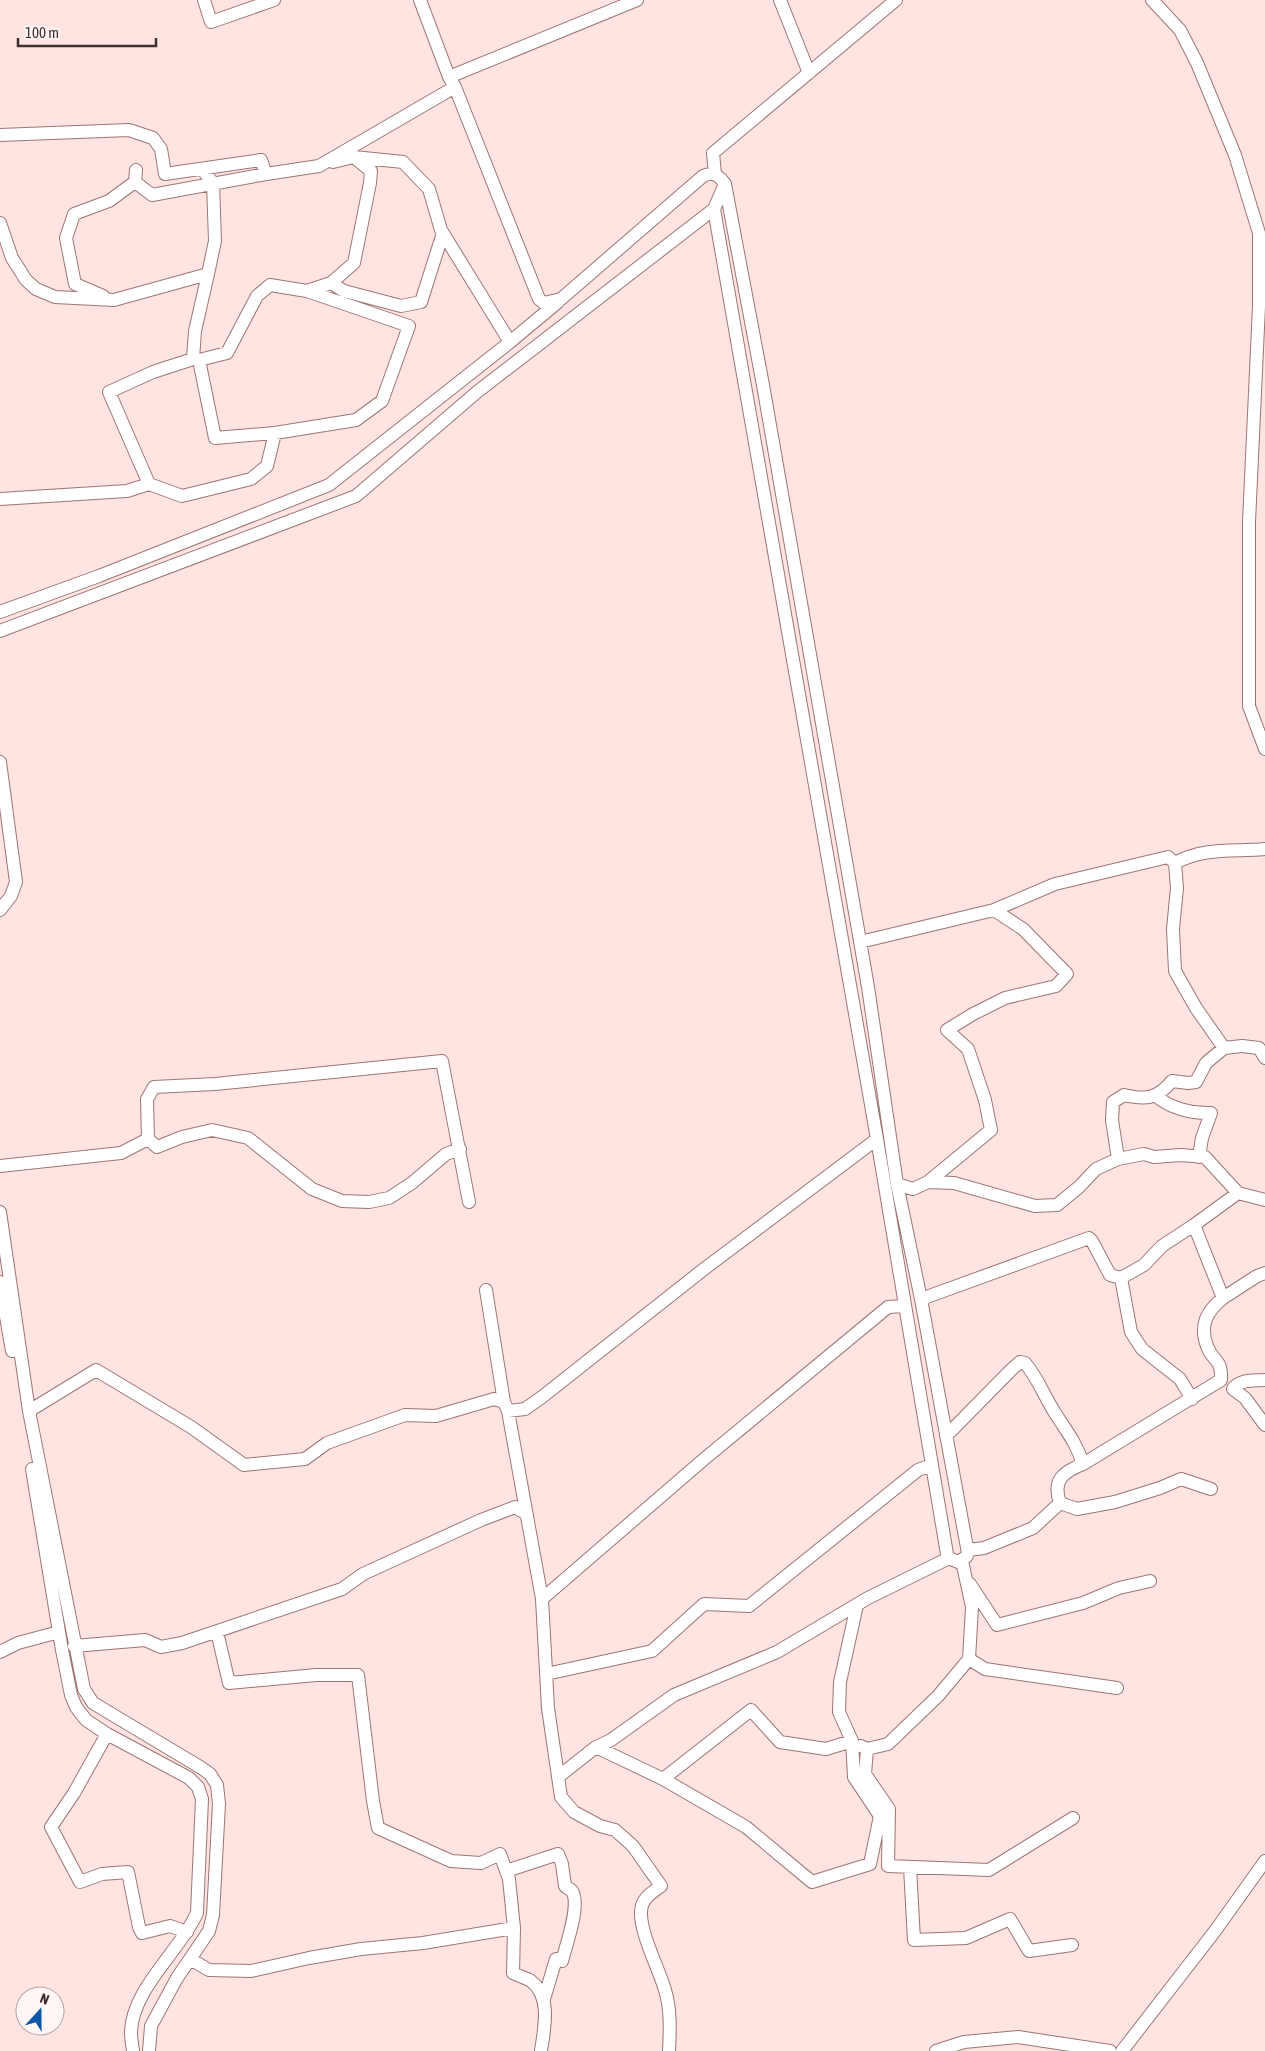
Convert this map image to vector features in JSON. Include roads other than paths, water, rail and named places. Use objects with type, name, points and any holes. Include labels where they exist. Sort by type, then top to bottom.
[{"type":"street","points":[[204,0],[211,22],[274,0]]},
{"type":"street","points":[[420,0],[539,299],[544,303],[561,299]]},
{"type":"street","points":[[319,166],[452,82],[637,0]]},
{"type":"street","points":[[780,0],[809,73]]},
{"type":"street","points":[[715,174],[713,153],[896,0]]},
{"type":"street","points":[[1152,0],[1180,30],[1197,63],[1235,155],[1259,233],[1259,306],[1249,522],[1249,706],[1265,749]]},
{"type":"street","points":[[0,136],[129,130],[154,138],[161,149],[165,174],[262,160],[266,174]]},
{"type":"street","points":[[307,291],[330,283],[354,263],[371,171],[354,157]]},
{"type":"street","points":[[114,300],[74,284],[66,238],[74,214],[109,201],[136,176],[152,195],[319,166],[354,157],[404,162],[429,189],[443,233],[510,342]]},
{"type":"street","points":[[149,484],[109,392],[153,372],[196,359],[227,353],[257,296],[270,285],[307,291],[409,326],[382,402],[356,420],[275,433],[215,438],[196,359],[195,331],[215,241],[213,183],[202,169]]},
{"type":"street","points":[[0,612],[99,576],[329,485],[510,342],[703,176],[710,173],[715,174],[725,184],[763,385],[860,942],[897,1184],[922,1299],[946,1436],[965,1555],[966,1578],[972,1607],[969,1658],[938,1696],[888,1744],[867,1749],[852,1741],[826,1749],[780,1742],[751,1710],[663,1778]]},
{"type":"street","points":[[0,631],[356,496],[476,392],[714,209],[725,184]]},
{"type":"street","points":[[714,209],[949,1558]]},
{"type":"street","points":[[0,223],[12,258],[26,280],[36,289],[55,297],[114,300],[208,274]]},
{"type":"street","points":[[330,283],[344,291],[400,306],[421,302],[443,233]]},
{"type":"street","points":[[0,499],[127,491],[149,484],[182,496],[251,479],[267,466],[275,433]]},
{"type":"street","points":[[0,762],[16,882],[11,896],[0,910]]},
{"type":"street","points":[[1175,863],[1190,855],[1205,852],[1265,849]]},
{"type":"street","points":[[860,942],[994,910],[1055,884],[1168,857],[1175,863],[1177,888],[1173,928],[1175,971],[1196,1008],[1224,1048]]},
{"type":"street","points":[[897,1184],[913,1189],[928,1182],[991,1130],[985,1100],[968,1049],[948,1030],[973,1014],[1005,998],[1056,986],[1067,974],[1023,929],[994,910]]},
{"type":"street","points":[[1118,1158],[1112,1120],[1113,1102],[1124,1095],[1138,1098],[1156,1096],[1172,1081],[1196,1082],[1206,1063],[1224,1048],[1242,1046],[1263,1050]]},
{"type":"street","points":[[460,1149],[446,1154],[412,1183],[389,1198],[369,1202],[342,1201],[312,1189],[248,1138],[212,1130],[182,1137],[157,1147],[148,1139],[147,1100],[154,1087],[215,1084],[442,1061],[452,1118],[460,1149],[469,1202]]},
{"type":"street","points":[[1156,1096],[1165,1104],[1203,1114],[1211,1113],[1202,1138],[1199,1157]]},
{"type":"street","points":[[0,1166],[121,1153],[148,1139]]},
{"type":"street","points":[[29,1410],[96,1370],[191,1427],[244,1465],[305,1459],[327,1443],[405,1414],[436,1416],[494,1399],[506,1406],[525,1409],[542,1398],[704,1268],[877,1139]]},
{"type":"street","points":[[928,1182],[954,1183],[1035,1206],[1057,1205],[1079,1187],[1096,1169],[1118,1158],[1144,1154],[1154,1157],[1181,1155],[1205,1157],[1238,1193],[1265,1200]]},
{"type":"street","points":[[922,1299],[1089,1238],[1110,1275],[1121,1278],[1144,1265],[1162,1246],[1238,1193]]},
{"type":"street","points":[[0,1212],[29,1410],[84,1689],[93,1703],[200,1767],[210,1774],[217,1785],[219,1804],[213,1915],[209,1930],[177,1978],[151,2026],[149,2051]]},
{"type":"street","points":[[1194,1224],[1223,1298]]},
{"type":"street","points":[[1060,1503],[1057,1492],[1058,1482],[1068,1470],[1083,1464],[1221,1380],[1222,1367],[1207,1347],[1203,1328],[1211,1308],[1256,1276],[1265,1273]]},
{"type":"street","points":[[1121,1278],[1131,1332],[1142,1349],[1180,1379],[1192,1399]]},
{"type":"street","points":[[0,1282],[59,1632],[71,1694],[76,1707],[86,1720],[107,1734],[189,1778],[198,1787],[202,1799],[197,1913],[187,1932],[145,1992],[136,2010],[131,2030],[133,2051]]},
{"type":"street","points":[[486,1290],[542,1599],[548,1708],[561,1798],[574,1812],[600,1826],[615,1830],[633,1846],[661,1886],[645,1898],[641,1912],[647,1940],[666,1990],[670,2025],[669,2051]]},
{"type":"street","points":[[542,1599],[703,1460],[888,1307],[905,1306]]},
{"type":"street","points":[[946,1436],[1012,1369],[1020,1362],[1025,1363],[1034,1373],[1054,1412],[1077,1446],[1083,1464]]},
{"type":"street","points":[[1265,1380],[1241,1382],[1234,1386],[1233,1389],[1245,1398],[1265,1425]]},
{"type":"street","points":[[546,1674],[652,1651],[704,1604],[749,1606],[918,1470],[932,1465]]},
{"type":"street","points":[[1060,1503],[1077,1509],[1115,1502],[1160,1488],[1181,1479],[1211,1489]]},
{"type":"street","points":[[949,1558],[954,1561],[1033,1528],[1060,1503]]},
{"type":"street","points":[[74,1646],[145,1640],[161,1647],[217,1632],[342,1589],[363,1574],[481,1520],[516,1507],[525,1512]]},
{"type":"street","points":[[558,1777],[596,1748],[611,1740],[674,1695],[777,1652],[856,1605],[949,1558]]},
{"type":"street","points":[[966,1578],[997,1625],[1083,1603],[1119,1588],[1150,1581]]},
{"type":"street","points":[[596,1748],[663,1778],[746,1826],[812,1882],[870,1864],[880,1816],[854,1777],[852,1741],[839,1712],[840,1682],[856,1605]]},
{"type":"street","points":[[0,1652],[18,1643],[59,1632]]},
{"type":"street","points":[[217,1632],[229,1683],[316,1675],[358,1675],[378,1828],[451,1860],[481,1862],[500,1854],[509,1879],[514,1928],[513,1973],[531,1982],[544,1999],[546,2006],[541,2051]]},
{"type":"street","points":[[969,1658],[985,1669],[1117,1688]]},
{"type":"street","points":[[107,1734],[74,1793],[50,1827],[80,1882],[102,1874],[128,1872],[139,1927],[142,1933],[170,1926],[187,1932]]},
{"type":"street","points":[[867,1749],[865,1774],[889,1809],[888,1866],[989,1870],[1073,1818]]},
{"type":"street","points":[[506,1871],[558,1854],[562,1864],[565,1886],[572,1891],[576,1904],[562,1961],[556,1959],[544,1999]]},
{"type":"street","points":[[1122,2051],[1215,1931],[1265,1861]]},
{"type":"street","points":[[910,1867],[914,1940],[966,1938],[1010,1919],[1030,1951],[1072,1945]]},
{"type":"street","points":[[190,1958],[209,1970],[251,1971],[361,1949],[422,1943],[514,1928]]},
{"type":"street","points":[[936,2051],[964,2042],[1018,2037],[1110,2051]]}]
